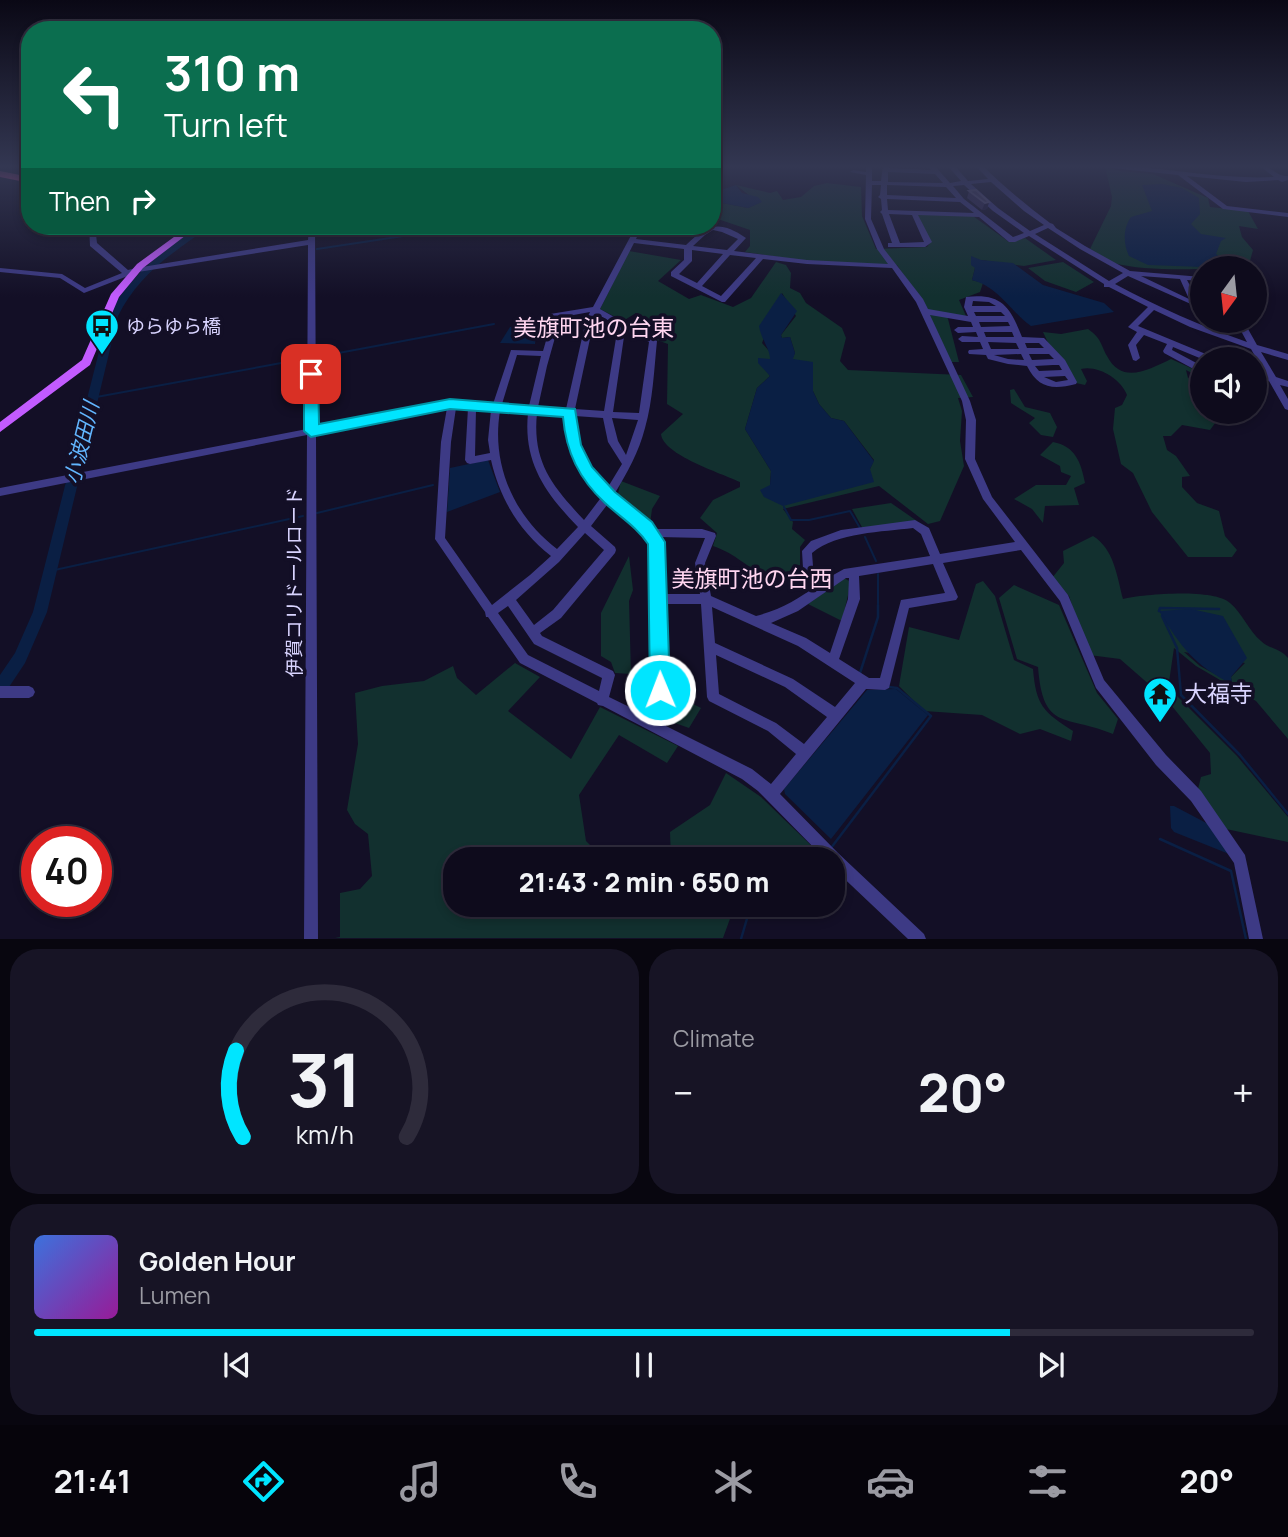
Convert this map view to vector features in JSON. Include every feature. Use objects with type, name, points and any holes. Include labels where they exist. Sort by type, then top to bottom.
[{"type":"main road","points":[[0,428],[86,362],[110,302],[136,270],[182,235]]},
{"type":"street","points":[[867,209],[867,215],[880,246],[925,311],[966,401],[971,420],[969,455],[993,507],[1064,597],[1100,684],[1161,760],[1196,796],[1235,849],[1240,860],[1256,939]]},
{"type":"street","points":[[883,209],[897,245]]},
{"type":"street","points":[[972,209],[1012,240],[1051,225]]},
{"type":"street","points":[[998,209],[1028,233],[1107,285],[1152,308],[1252,347]]},
{"type":"street","points":[[1030,209],[1128,273],[1190,302]]},
{"type":"street","points":[[1233,209],[1288,215]]},
{"type":"street","points":[[883,212],[979,215]]},
{"type":"street","points":[[880,246],[925,245],[928,242],[914,213]]},
{"type":"street","points":[[699,285],[742,238],[721,229]]},
{"type":"street","points":[[92,235],[93,244],[136,270]]},
{"type":"street","name":"伊賀コリドールロード","points":[[311,939],[312,235]]},
{"type":"street","points":[[635,235],[593,309],[570,412],[571,437],[580,462],[609,497],[652,533],[657,546],[660,729]]},
{"type":"street","points":[[700,235],[688,247],[688,261],[674,274],[699,285],[722,300],[761,257]]},
{"type":"street","points":[[633,241],[732,251],[761,257],[894,267]]},
{"type":"street","points":[[0,270],[62,276],[84,291],[136,270],[312,242]]},
{"type":"street","points":[[1107,285],[1128,273],[1190,278]]},
{"type":"street","points":[[1182,277],[1190,291]]},
{"type":"street","points":[[1152,308],[1132,327],[1190,351]]},
{"type":"street","points":[[490,613],[531,582],[583,527],[609,497],[626,463],[643,416],[653,341],[593,309],[553,316],[554,327],[531,411],[532,443],[545,483],[560,504],[583,527],[611,550],[557,614],[533,632]]},
{"type":"street","points":[[962,340],[983,340],[1019,340],[1041,340],[1062,362],[1072,384],[1049,384],[1035,374],[1029,363],[1019,340],[1003,309],[969,309],[983,340],[991,356],[1009,363],[1029,363],[1062,362]]},
{"type":"street","points":[[925,311],[974,319],[1008,319]]},
{"type":"street","points":[[622,324],[607,414],[612,442],[626,463]]},
{"type":"street","points":[[958,330],[1014,330]]},
{"type":"street","points":[[1136,358],[1132,345],[1142,331]]},
{"type":"street","points":[[1171,344],[1167,351],[1190,366]]},
{"type":"street","points":[[972,352],[1050,351]]},
{"type":"street","points":[[1267,351],[1288,357]]},
{"type":"street","points":[[547,354],[514,352],[493,430],[495,456],[511,503],[525,523],[556,554]]},
{"type":"street","points":[[1267,369],[1288,407]]},
{"type":"street","points":[[1267,377],[1288,384]]},
{"type":"street","points":[[0,492],[450,404],[472,408],[643,416]]},
{"type":"street","points":[[452,406],[446,442],[440,539],[524,659],[601,701],[737,768],[771,794],[823,847]]},
{"type":"street","points":[[472,408],[470,460],[495,456]]},
{"type":"street","points":[[658,599],[706,599],[833,660],[866,683],[885,684],[905,604],[952,597],[925,531],[915,524],[839,536],[811,545],[807,551],[808,568],[825,585]]},
{"type":"street","points":[[652,533],[702,533],[711,536],[700,563],[706,599],[713,697],[772,727],[806,753]]},
{"type":"street","points":[[756,621],[798,608],[825,585],[854,572],[1024,545]]},
{"type":"street","points":[[833,660],[854,599],[854,572]]},
{"type":"street","points":[[509,599],[538,640],[610,676],[601,701]]},
{"type":"street","points":[[709,646],[789,684],[837,716]]},
{"type":"street","points":[[771,794],[866,683]]},
{"type":"street","points":[[6,693],[29,692]]},
{"type":"street","points":[[845,869],[919,939]]},
{"type":"green space","points":[[721,209],[862,209],[862,216],[876,249],[927,247],[930,243],[917,216],[919,214],[973,216],[1009,242],[1025,238],[1056,260],[1024,266],[981,260],[975,268],[972,280],[983,283],[980,292],[959,300],[966,316],[947,315],[959,362],[950,362],[927,310],[897,265],[806,261],[745,252],[750,246],[750,230],[721,220]]},
{"type":"green space","points":[[1110,209],[1248,211],[1258,229],[1239,226],[1242,237],[1253,250],[1251,256],[1190,256],[1190,269],[1162,269],[1111,262],[1090,249]]},
{"type":"green space","points":[[629,251],[681,260],[658,281],[689,299],[701,295],[733,307],[751,298],[776,262],[786,265],[791,273],[790,288],[800,293],[806,303],[842,328],[846,338],[840,361],[848,370],[961,375],[973,397],[958,398],[962,411],[960,441],[964,466],[940,521],[928,524],[879,486],[783,509],[793,522],[792,529],[805,540],[800,547],[800,565],[786,572],[765,574],[713,546],[717,533],[700,518],[713,500],[740,487],[740,482],[682,456],[664,442],[661,434],[683,414],[667,404],[668,344],[654,339],[660,329],[636,313],[623,321],[600,309]],"holes":[[[782,293],[796,316],[781,335],[782,338],[790,337],[795,353],[792,359],[813,365],[813,391],[819,404],[831,418],[844,421],[874,460],[870,469],[770,485],[771,471],[745,429],[757,388],[770,376],[763,365],[770,360],[770,352],[762,343]]]},
{"type":"green space","points":[[1063,262],[1094,282],[1076,292],[1045,281],[1028,268]]},
{"type":"green space","points":[[1088,329],[1098,338],[1113,365],[1128,373],[1145,371],[1171,359],[1190,368],[1190,372],[1186,370],[1190,379],[1190,424],[1214,424],[1210,430],[1182,425],[1171,436],[1163,436],[1167,450],[1176,456],[1190,476],[1182,477],[1182,487],[1197,503],[1219,511],[1225,536],[1237,550],[1232,557],[1188,557],[1152,512],[1133,473],[1121,464],[1113,429],[1115,408],[1122,405],[1127,395],[1124,389],[1108,375],[1088,368],[1081,369],[1087,381],[1085,385],[1076,383],[1051,349],[1043,332],[1061,334]]},
{"type":"green space","points":[[1014,389],[1025,407],[1050,413],[1057,427],[1053,437],[1041,435],[1029,423],[1035,418],[1011,403],[1010,390]]},
{"type":"green space","points":[[1053,442],[1067,447],[1076,456],[1085,483],[1074,488],[1079,505],[1045,506],[1043,523],[1032,509],[1014,499],[1036,485],[1066,485],[1071,476],[1061,472],[1060,466],[1040,455]]},
{"type":"green space","points":[[621,481],[660,496],[652,509],[650,524],[617,498]]},
{"type":"green space","points":[[891,503],[917,521],[863,529],[852,509]]},
{"type":"green space","points":[[1093,536],[1106,548],[1110,556],[1123,599],[1178,594],[1222,598],[1234,607],[1261,641],[1288,658],[1288,739],[1256,701],[1196,666],[1174,648],[1169,682],[1178,697],[1237,756],[1288,817],[1288,842],[1226,829],[1197,793],[1201,777],[1211,774],[1210,753],[1167,700],[1120,659],[1089,655],[1069,596],[1052,578],[1064,563],[1063,551]],"holes":[[[1184,652],[1245,663],[1231,677],[1232,683],[1200,666]]]},
{"type":"green space","points":[[629,556],[633,590],[629,601],[631,674],[615,673],[611,662],[601,656],[601,613]]},
{"type":"green space","points":[[844,578],[851,582],[842,621],[808,604]]},
{"type":"green space","points":[[983,581],[995,596],[1014,660],[1033,669],[1039,699],[1048,713],[1073,731],[1071,741],[1040,729],[1020,734],[982,715],[924,711],[899,686],[909,627],[959,640],[976,584]]},
{"type":"green space","points":[[1014,585],[1059,605],[1097,693],[1118,719],[1113,734],[1059,717],[1045,702],[1038,667],[1017,659],[999,598]]},
{"type":"green space","points":[[515,663],[540,677],[508,711],[571,759],[600,707],[678,746],[667,763],[619,735],[579,795],[586,841],[592,847],[443,847],[443,917],[731,917],[723,938],[335,938],[340,937],[340,893],[360,889],[372,876],[368,834],[355,824],[347,810],[358,744],[355,693],[382,686],[424,681],[453,666],[457,678],[476,695]]},
{"type":"green space","points":[[685,700],[701,708],[689,728],[672,722],[671,705]]},
{"type":"green space","points":[[726,773],[761,797],[813,847],[671,847],[670,832],[710,805]]},
{"type":"water","points":[[1151,209],[1200,209],[1200,214],[1191,224],[1201,234],[1226,238],[1221,241],[1216,254],[1218,256],[1190,256],[1190,266],[1148,265],[1129,256],[1125,236],[1131,217],[1152,211]]},
{"type":"water","points":[[971,256],[981,260],[1013,263],[1043,285],[1104,303],[1114,312],[1031,326],[990,288],[972,280],[975,268],[971,265]]},
{"type":"water","points":[[781,293],[797,311],[781,335],[782,338],[790,337],[795,353],[793,359],[813,362],[813,391],[819,404],[831,418],[844,421],[874,461],[870,469],[874,482],[783,506],[764,497],[760,490],[770,485],[771,471],[745,429],[757,388],[770,376],[758,363],[758,358],[770,359],[759,326]]},
{"type":"water","points":[[537,322],[535,344],[500,343],[510,327]]},
{"type":"water","points":[[488,460],[500,492],[447,512],[450,468]]},
{"type":"water","points":[[1191,609],[1223,616],[1247,658],[1231,677],[1232,684],[1208,670],[1190,654],[1159,611]]},
{"type":"water","points":[[896,689],[928,715],[831,839],[785,794],[784,789],[867,690]]},
{"type":"water","points":[[1170,806],[1212,826],[1229,854],[1174,832],[1171,828]]},
{"type":"waterway","name":"小波田川","points":[[0,688],[20,658],[40,612],[113,316],[140,276],[192,235]]},
{"type":"waterway","points":[[317,249],[410,235]]},
{"type":"waterway","points":[[317,357],[494,324]]},
{"type":"waterway","points":[[91,398],[303,359]]},
{"type":"waterway","points":[[317,513],[433,485]]},
{"type":"waterway","points":[[784,507],[791,520],[809,520],[850,511],[860,528]]},
{"type":"waterway","points":[[50,571],[303,516]]},
{"type":"waterway","points":[[865,537],[876,561]]},
{"type":"waterway","points":[[860,673],[878,617],[878,574]]},
{"type":"waterway","points":[[1159,611],[1160,608],[1219,609]]},
{"type":"waterway","points":[[1162,616],[1177,648],[1181,695],[1240,755],[1288,814]]},
{"type":"waterway","points":[[832,847],[931,716],[897,688],[889,687]]},
{"type":"waterway","points":[[1160,839],[1231,871],[1246,939]]},
{"type":"waterway","points":[[741,939],[747,917]]},
{"type":"place","name":"ゆらゆら橋","points":[[102,356]]},
{"type":"place","name":"大福寺","points":[[1160,724]]},
{"type":"district","name":"美旗町池の台東","points":[[594,328]]},
{"type":"district","name":"美旗町池の台西","points":[[752,579]]},
{"type":"route","points":[[311,374],[311,431],[450,404],[570,412],[573,445],[586,471],[597,486],[652,533],[657,542],[660,690]]}]
